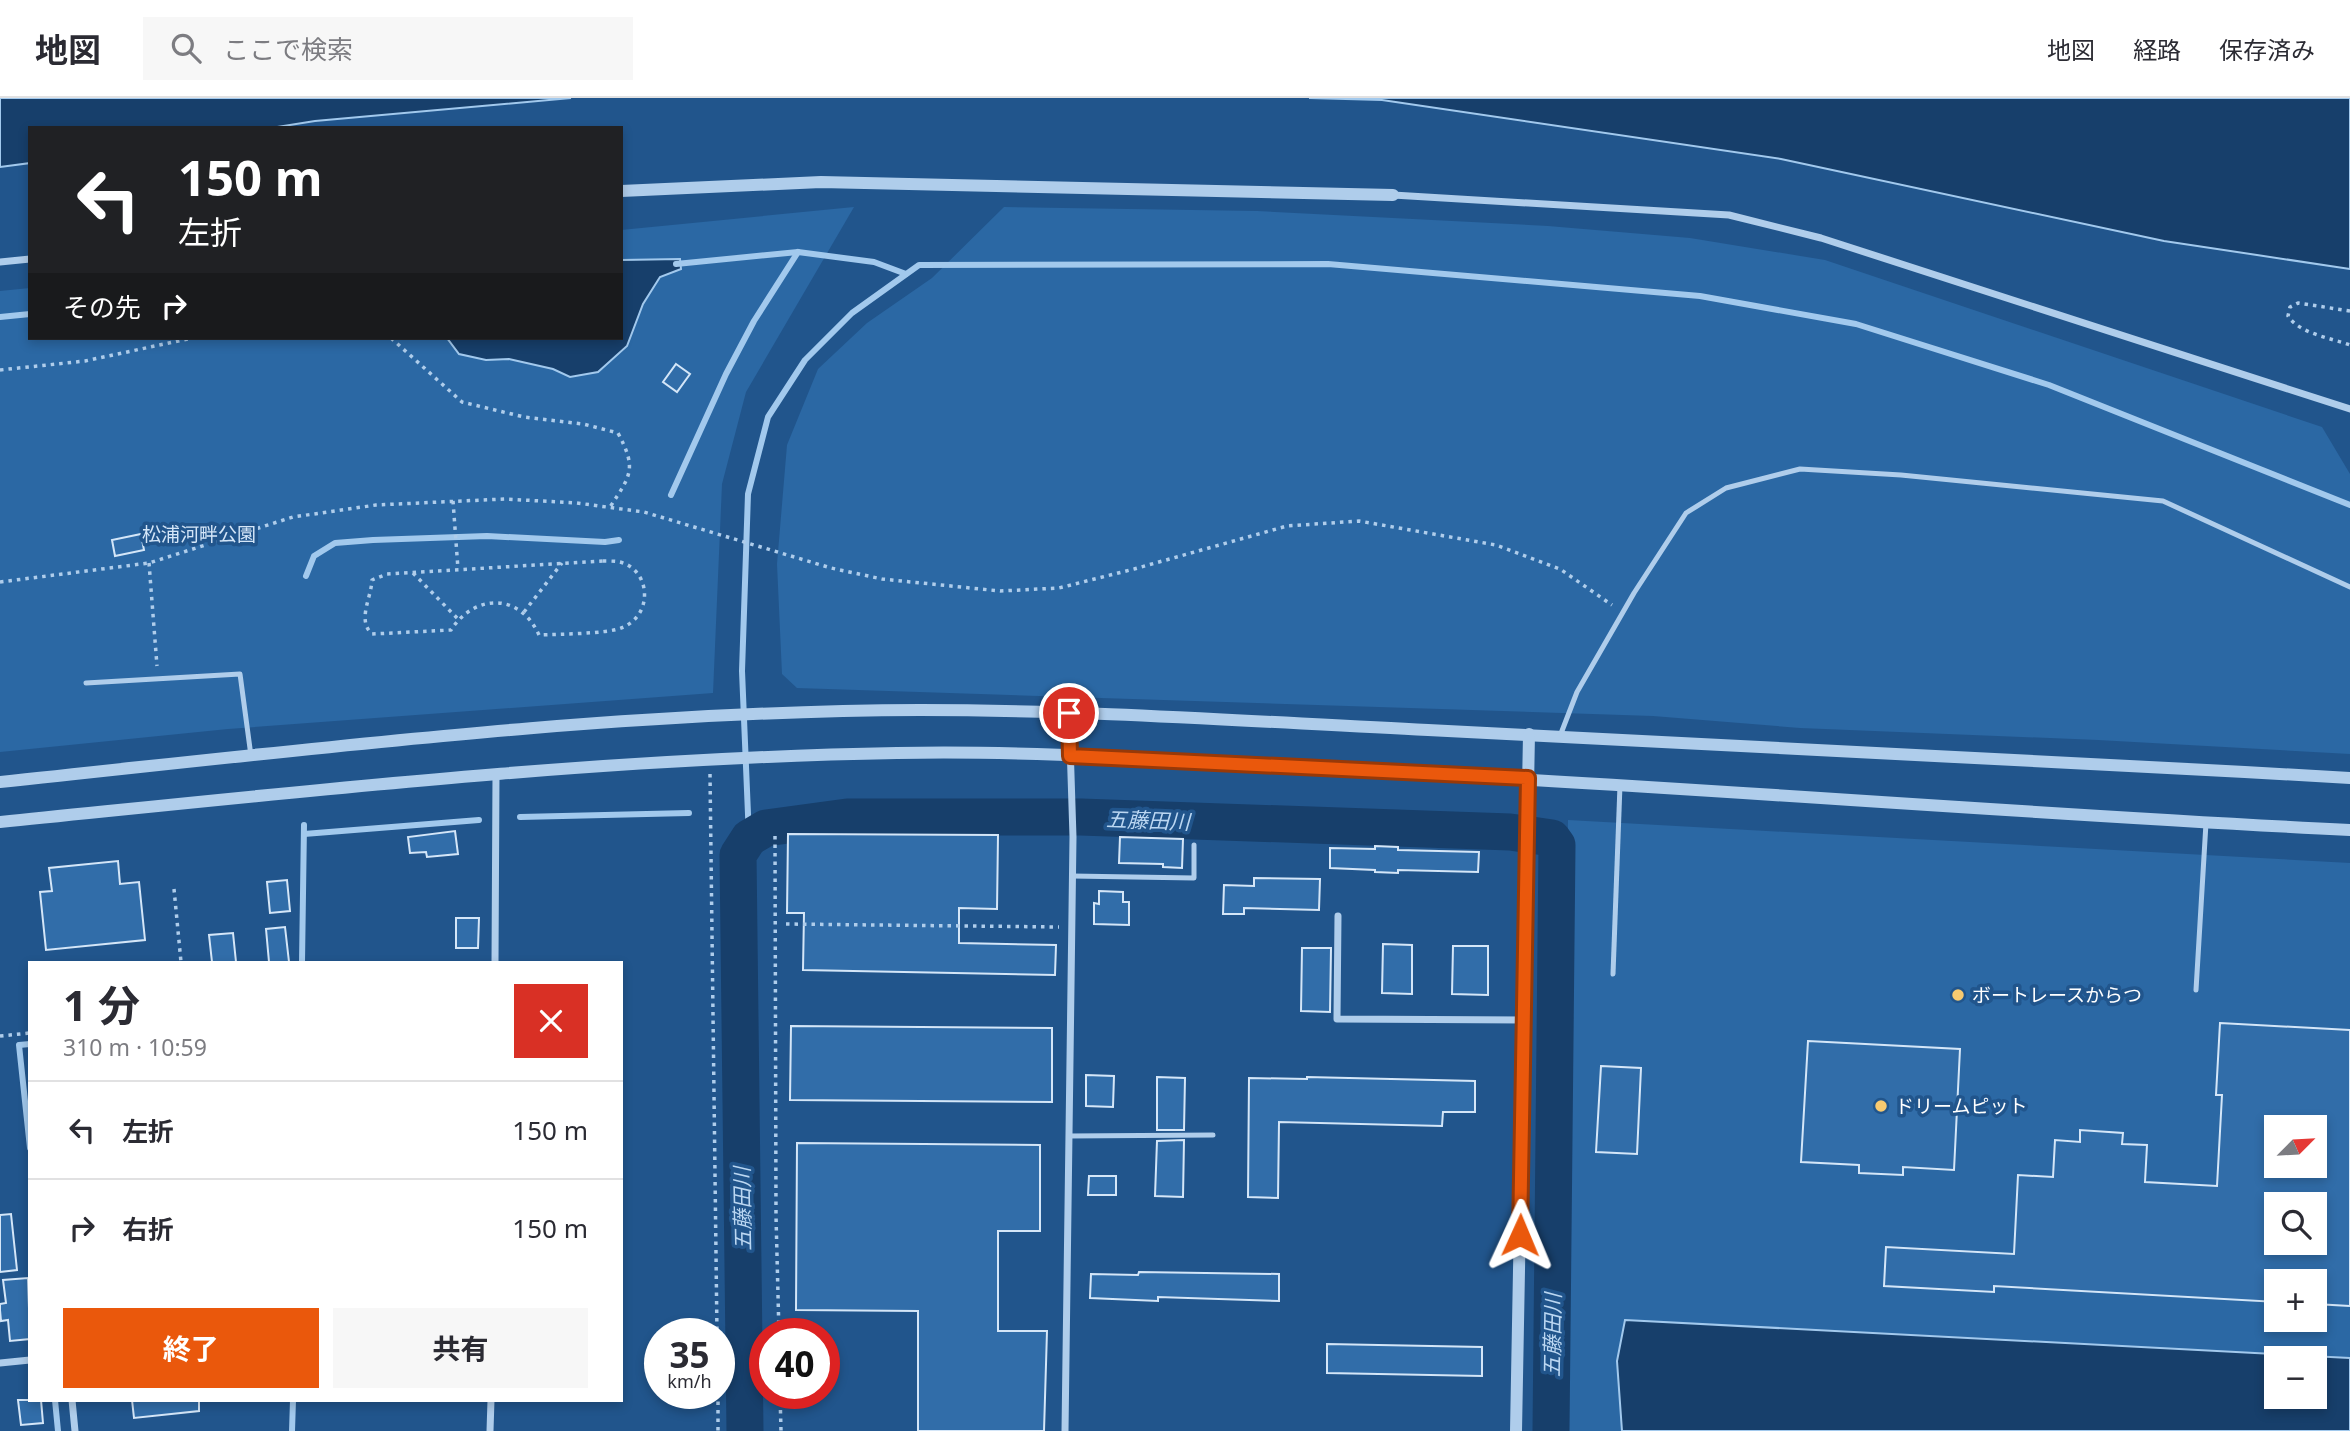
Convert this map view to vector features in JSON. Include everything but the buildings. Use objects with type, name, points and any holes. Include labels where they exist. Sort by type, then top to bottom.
[{"type":"street","points":[[623,191],[821,182],[1393,195],[1729,215],[1821,237],[2350,409]]},
{"type":"street","points":[[0,262],[28,259]]},
{"type":"street","points":[[0,782],[490,731],[708,716],[918,710],[1069,713],[1529,734],[2350,778]]},
{"type":"street","points":[[1065,1431],[1073,837],[1069,713]]},
{"type":"street","points":[[1516,1431],[1529,734]]},
{"type":"street","points":[[0,822],[496,773],[901,753],[1070,756],[1528,778],[2206,823],[2350,830]]},
{"type":"street","points":[[495,961],[496,773]]},
{"type":"street","points":[[1338,916],[1338,1019],[1524,1020]]},
{"type":"street","points":[[0,1363],[28,1360]]},
{"type":"street","points":[[72,1402],[75,1431]]},
{"type":"street","points":[[491,1402],[491,1431]]},
{"type":"lane","points":[[1560,736],[1577,692],[1623,612],[1686,513],[1726,488],[1800,469],[1901,475],[2163,501],[2350,587]]},
{"type":"lane","points":[[86,683],[240,674],[251,756]]},
{"type":"lane","points":[[1613,974],[1620,784]]},
{"type":"lane","points":[[2196,990],[2206,823]]},
{"type":"lane","points":[[1072,876],[1194,878],[1194,845]]},
{"type":"lane","points":[[1069,1136],[1213,1135]]},
{"type":"path","points":[[2350,311],[2298,303],[2290,307],[2288,316],[2293,324],[2303,329],[2350,345]]},
{"type":"path","points":[[0,370],[85,361],[183,340]]},
{"type":"path","points":[[393,340],[462,402],[524,417],[583,424],[618,433],[630,455],[629,476],[610,507]]},
{"type":"path","points":[[0,582],[149,563],[293,517],[376,505],[505,499],[577,503],[644,512],[831,568],[881,579],[1000,591],[1059,587],[1287,526],[1359,521],[1496,545],[1560,569],[1623,612]]},
{"type":"path","points":[[453,501],[458,569]]},
{"type":"path","points":[[621,562],[636,574],[644,588],[645,604],[636,620],[620,629],[539,635],[524,612],[513,606],[494,603],[475,607],[458,619],[451,630],[372,634],[365,628],[364,619],[371,596],[372,580],[387,574],[562,563],[621,562]]},
{"type":"path","points":[[149,563],[158,679]]},
{"type":"path","points":[[524,612],[562,563]]},
{"type":"path","points":[[413,573],[458,619]]},
{"type":"path","points":[[710,761],[717,1318]]},
{"type":"path","points":[[775,836],[779,1318]]},
{"type":"path","points":[[174,889],[181,961]]},
{"type":"path","points":[[786,924],[1072,927]]},
{"type":"path","points":[[0,1036],[28,1033]]},
{"type":"path","points":[[718,1409],[718,1431]]},
{"type":"path","points":[[780,1409],[781,1431]]},
{"type":"green space","name":"松浦河畔公園","points":[[854,207],[746,392],[722,484],[713,693],[228,729],[0,752],[0,291],[28,288],[28,340],[623,340],[623,230]]},
{"type":"green space","points":[[1004,207],[1257,211],[1548,226],[1690,238],[1825,260],[2322,427],[2350,474],[2350,754],[1800,728],[1653,716],[797,688],[782,674],[777,564],[787,445],[818,369],[867,323],[932,278]]},
{"type":"green space","name":"ボートレースからつ","points":[[1568,820],[2350,863],[2350,1431],[1560,1431]]},
{"type":"shaded area","points":[[0,98],[571,98],[284,126],[28,126],[28,163],[0,167]]},
{"type":"shaded area","points":[[1309,98],[2350,98],[2350,269],[2164,241],[1781,159],[1382,100]]},
{"type":"shaded area","points":[[680,259],[681,269],[660,277],[643,304],[627,346],[598,372],[570,377],[553,369],[509,359],[486,360],[459,354],[448,340],[623,340],[623,260]]},
{"type":"shaded area","points":[[1625,1320],[2264,1353],[2264,1409],[2327,1409],[2327,1357],[2350,1358],[2350,1431],[1622,1431],[1617,1361]]},
{"type":"waterway","points":[[676,264],[798,252],[874,262],[906,274]]},
{"type":"waterway","points":[[671,495],[726,374],[754,321],[798,252]]},
{"type":"waterway","points":[[749,838],[742,671],[748,494],[768,417],[805,360],[852,313],[919,265],[1328,264],[1700,296],[1856,324],[2049,385],[2350,505]]},
{"type":"waterway","points":[[0,317],[28,314]]},
{"type":"waterway","points":[[306,576],[314,556],[335,543],[487,536],[605,542],[619,540]]},
{"type":"waterway","points":[[520,817],[689,813]]},
{"type":"waterway","name":"五藤田川","points":[[745,1431],[738,855],[749,838],[766,828],[847,817],[1081,817],[1510,832],[1552,838],[1557,845],[1551,1431]]},
{"type":"waterway","points":[[304,834],[479,820]]},
{"type":"waterway","points":[[302,961],[304,825]]},
{"type":"waterway","points":[[28,1044],[19,1045],[28,1129]]},
{"type":"waterway","points":[[55,1402],[58,1431]]},
{"type":"waterway","points":[[292,1431],[293,1402]]},
{"type":"place","name":"ボートレースからつ","points":[[1958,995]]},
{"type":"place","name":"ドリームピット","points":[[1881,1106]]},
{"type":"route","points":[[1069,713],[1070,756],[1528,778],[1520,1235]]}]
